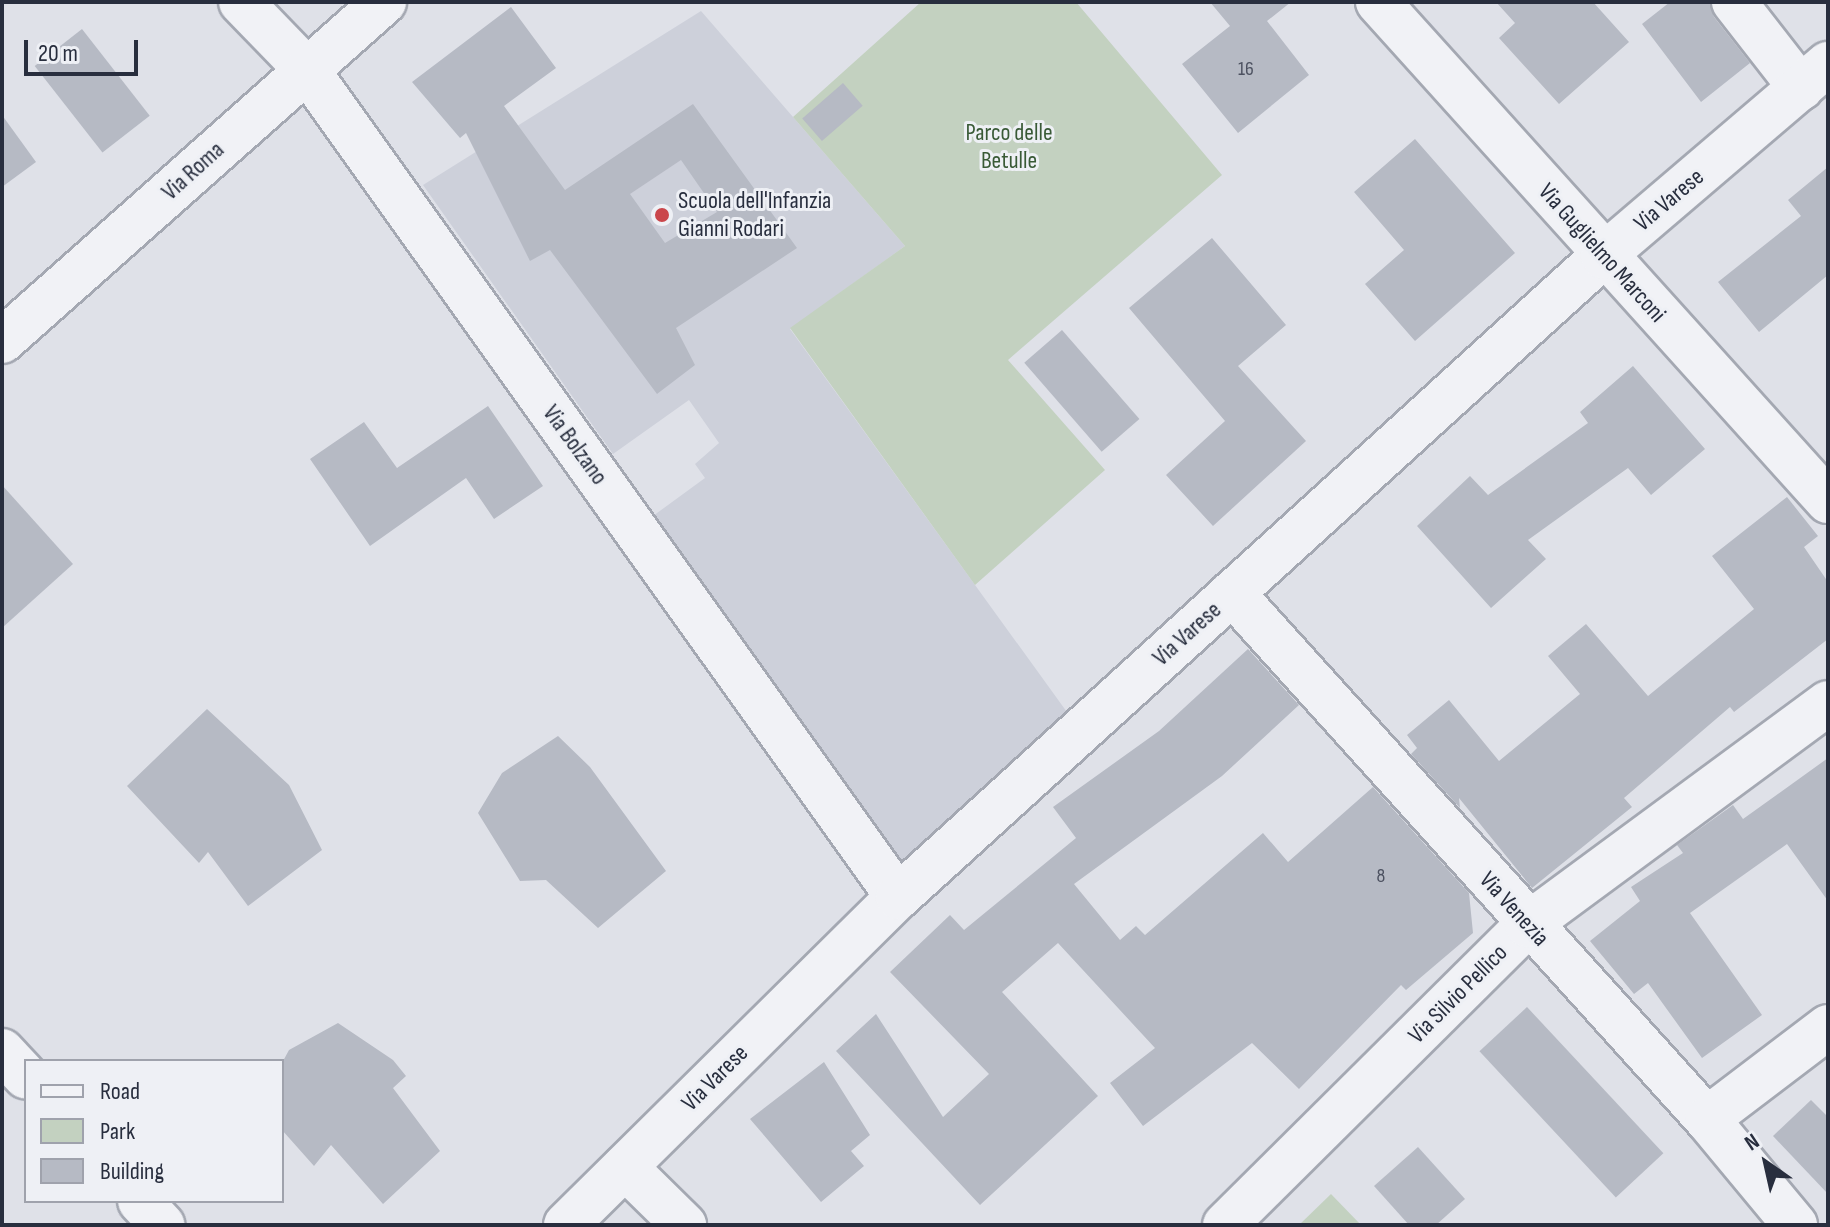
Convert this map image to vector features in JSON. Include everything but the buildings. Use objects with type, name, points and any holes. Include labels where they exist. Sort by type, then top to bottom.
[{"type":"street","name":"Via Bolzano","points":[[241,2],[307,70],[898,897]]},
{"type":"street","name":"Via Roma","points":[[2,341],[384,2]]},
{"type":"street","name":"Via Guglielmo Marconi","points":[[1378,2],[1603,256],[1828,501]]},
{"type":"street","points":[[1734,2],[1814,76]]},
{"type":"street","name":"Via Varese","points":[[566,1225],[898,897],[1603,256],[1814,76]]},
{"type":"street","name":"Via Venezia","points":[[1232,593],[1527,925],[1707,1119],[1795,1225]]},
{"type":"street","name":"Via Silvio Pellico","points":[[1225,1225],[1527,925],[1828,703]]},
{"type":"street","points":[[1707,1119],[1828,1027]]},
{"type":"street","points":[[2,1051],[24,1075]]},
{"type":"street","points":[[625,1167],[684,1225]]},
{"type":"street","points":[[142,1203],[162,1225]]},
{"type":"shaded area","points":[[701,11],[905,246],[790,329],[1077,726],[898,888],[642,524],[705,478],[695,464],[719,443],[689,400],[613,454],[423,185]]},
{"type":"green space","name":"Parco delle Betulle","points":[[921,2],[1076,2],[1222,175],[1008,360],[1105,470],[975,585],[790,328],[905,246],[793,117]]},
{"type":"green space","points":[[1331,1194],[1361,1225],[1299,1225]]},
{"type":"place","name":"Scuola dell'Infanzia Gianni Rodari","points":[[662,215]]}]
